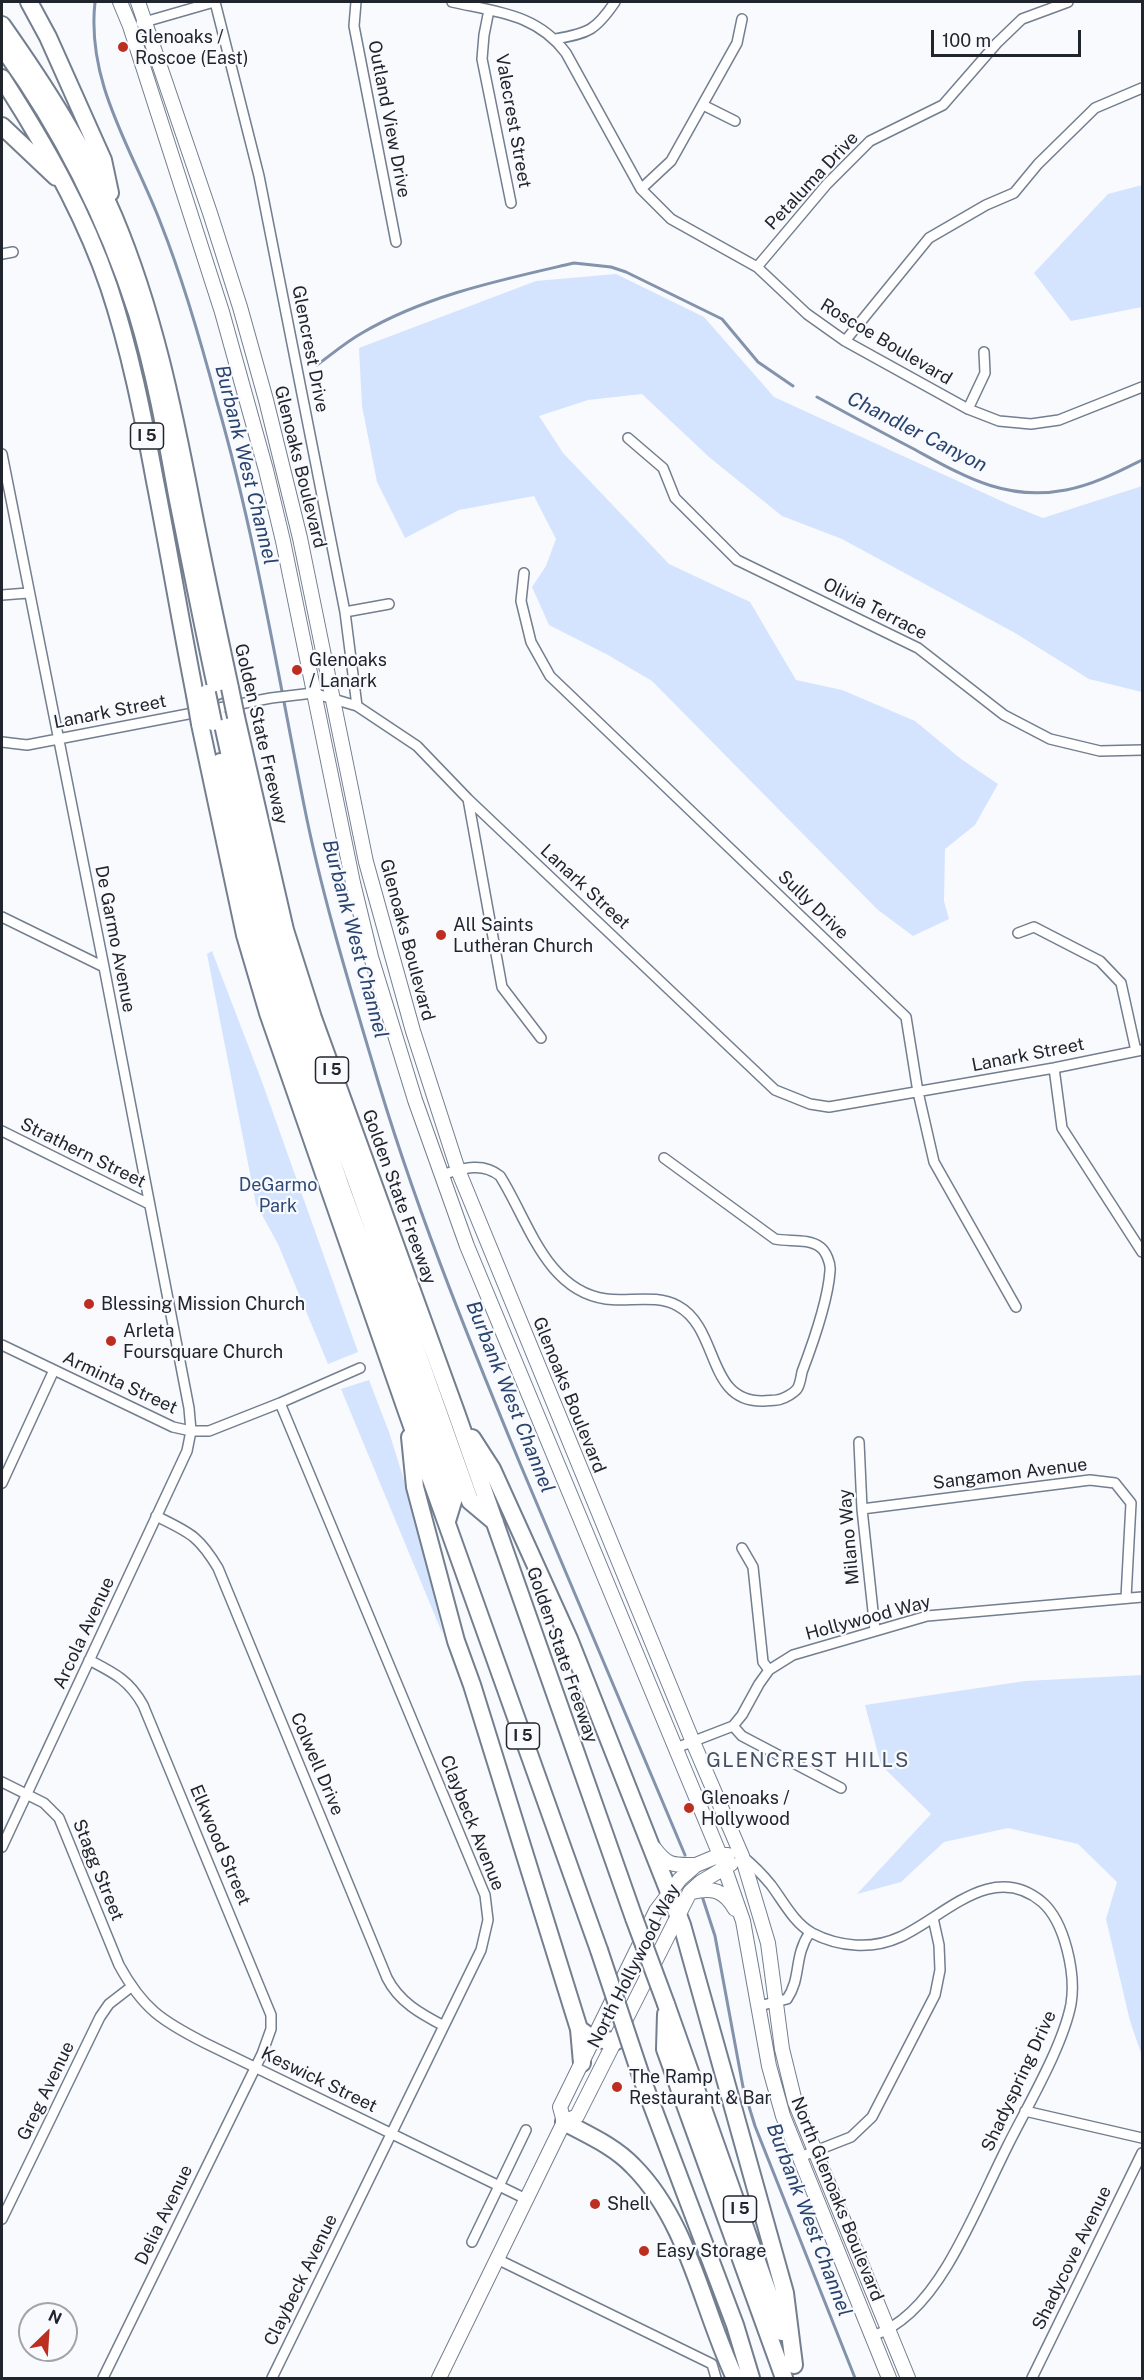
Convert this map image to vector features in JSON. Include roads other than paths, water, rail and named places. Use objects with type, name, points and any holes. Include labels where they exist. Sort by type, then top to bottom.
[{"type":"highway","points":[[29,2],[48,37],[104,160],[114,218]]},
{"type":"highway","name":"Golden State Freeway","points":[[2,25],[39,77],[87,159],[114,218],[141,288],[160,351],[218,721],[221,831],[245,935],[268,1013],[407,1412],[599,1950],[642,2079],[735,2325],[745,2375]]},
{"type":"highway","points":[[2,47],[50,121],[78,174],[103,225],[136,313],[165,432],[212,692]]},
{"type":"highway","points":[[2,59],[38,114],[72,176],[116,276],[135,336],[153,406],[212,692]]},
{"type":"highway","name":"Golden State Freeway","points":[[2,78],[29,120],[65,186],[105,276],[126,343],[218,721],[317,1029],[666,2004],[676,2057],[792,2374]]},
{"type":"highway","points":[[2,126],[65,186]]},
{"type":"highway","points":[[218,721],[240,861],[272,984],[341,1187],[454,1498],[447,1521]]},
{"type":"highway","points":[[218,721],[288,989],[470,1502],[495,1523]]},
{"type":"highway","points":[[407,1412],[415,1487],[456,1641],[472,1685],[579,2029],[582,2063]]},
{"type":"highway","points":[[457,1415],[492,1469],[517,1520],[569,1639],[678,1915],[705,2004],[784,2293],[792,2374]]},
{"type":"highway","points":[[579,2029],[593,2039],[616,2041]]},
{"type":"highway","points":[[564,2122],[610,2146],[634,2166],[659,2198],[745,2375],[762,2379]]},
{"type":"main road","name":"Glenoaks Boulevard","points":[[120,2],[130,26],[222,312],[251,416],[283,541],[353,883],[371,957],[415,1100],[467,1246],[720,1854]]},
{"type":"main road","name":"Glenoaks Boulevard","points":[[138,2],[210,213],[248,338],[300,538],[366,862],[413,1031],[458,1170],[610,1542],[742,1856]]},
{"type":"main road","points":[[593,1549],[610,1542]]},
{"type":"main road","points":[[649,1841],[664,1861],[678,1865],[696,1865]]},
{"type":"main road","name":"North Hollywood Way","points":[[439,2379],[564,2122],[561,2107],[656,1911],[680,1879],[696,1865],[720,1854],[742,1856]]},
{"type":"main road","name":"North Glenoaks Boulevard","points":[[720,1854],[743,1921],[777,2096],[889,2379]]},
{"type":"main road","name":"North Hollywood Way","points":[[564,2122],[577,2116],[690,1892],[742,1856]]},
{"type":"main road","name":"North Glenoaks Boulevard","points":[[742,1856],[768,1943],[782,2049],[795,2102],[908,2379]]},
{"type":"main road","points":[[690,1892],[712,1888],[721,1891],[730,1899],[743,1921]]},
{"type":"street","points":[[130,26],[214,2]]},
{"type":"street","name":"Glencrest Drive","points":[[214,2],[259,176],[345,612],[357,706]]},
{"type":"street","name":"Outland View Drive","points":[[356,2],[354,26],[396,243]]},
{"type":"street","name":"Roscoe Boulevard","points":[[452,2],[518,17],[536,24],[556,39],[566,53],[640,189],[671,219],[757,267],[807,314],[845,341],[968,409],[999,421],[1031,424],[1059,420],[1143,387]]},
{"type":"street","points":[[556,39],[578,35],[600,24],[615,2]]},
{"type":"street","name":"Petaluma Drive","points":[[757,267],[826,184],[870,141],[943,105],[997,43],[1022,19],[1068,2]]},
{"type":"street","name":"Valecrest Street","points":[[489,10],[482,59],[511,203]]},
{"type":"street","points":[[640,189],[670,161],[737,43],[742,19]]},
{"type":"street","points":[[845,341],[929,238],[1014,193],[1038,164],[1095,108],[1143,88]]},
{"type":"street","points":[[703,105],[735,122]]},
{"type":"street","points":[[2,254],[13,252]]},
{"type":"street","points":[[968,409],[985,373],[984,352]]},
{"type":"street","name":"Olivia Terrace","points":[[628,438],[663,468],[675,498],[737,560],[918,648],[1004,715],[1050,738],[1101,751],[1143,750]]},
{"type":"street","name":"De Garmo Avenue","points":[[2,454],[104,967],[189,1408],[191,1431]]},
{"type":"street","name":"Sully Drive","points":[[524,573],[521,601],[531,642],[550,676],[906,1017],[918,1092],[934,1162],[1016,1307]]},
{"type":"street","points":[[2,595],[28,593]]},
{"type":"street","points":[[345,612],[389,604]]},
{"type":"street","name":"Lanark Street","points":[[2,742],[27,745],[298,694],[313,693],[357,706],[417,746],[468,799],[775,1090],[810,1104],[829,1107],[1054,1068],[1139,1050]]},
{"type":"street","points":[[468,799],[502,987],[541,1038]]},
{"type":"street","points":[[2,916],[104,967]]},
{"type":"street","points":[[1018,933],[1034,927],[1100,961],[1121,982],[1139,1050]]},
{"type":"street","points":[[1054,1068],[1062,1128],[1143,1252]]},
{"type":"street","name":"Strathern Street","points":[[2,1131],[149,1204]]},
{"type":"street","points":[[441,1176],[468,1167],[487,1168],[500,1176],[551,1266],[562,1279],[576,1288],[606,1299],[667,1301],[685,1311],[697,1324],[709,1345],[720,1377],[733,1393],[755,1401],[780,1400],[796,1389],[822,1311],[830,1269],[827,1256],[820,1247],[814,1244],[775,1239],[664,1158]]},
{"type":"street","name":"Arminta Street","points":[[2,1345],[173,1427],[191,1431],[208,1431],[360,1368]]},
{"type":"street","points":[[2,1483],[54,1370]]},
{"type":"street","name":"Claybeck Avenue","points":[[272,2379],[482,1950],[488,1920],[485,1894],[279,1403]]},
{"type":"street","name":"Arcola Avenue","points":[[2,1847],[187,1451],[191,1431]]},
{"type":"street","name":"Milano Way","points":[[859,1442],[862,1509],[875,1630]]},
{"type":"street","name":"Sangamon Avenue","points":[[862,1509],[1090,1480],[1115,1483],[1131,1503],[1126,1598]]},
{"type":"street","name":"Colwell Drive","points":[[156,1516],[196,1537],[205,1546],[218,1568],[387,1978],[393,1990],[405,2002],[444,2026]]},
{"type":"street","points":[[742,1548],[753,1567],[763,1662],[769,1670]]},
{"type":"street","name":"Hollywood Way","points":[[733,1726],[769,1670],[793,1655],[927,1616],[1143,1598]]},
{"type":"street","name":"Elkwood Street","points":[[89,1660],[118,1674],[134,1689],[143,1705],[266,2000],[271,2015],[271,2029],[256,2067]]},
{"type":"street","points":[[676,1748],[733,1726],[742,1736],[842,1788]]},
{"type":"street","name":"Stagg Street","points":[[2,1782],[44,1803],[59,1818],[119,1965]]},
{"type":"street","name":"Shadyspring Drive","points":[[742,1856],[760,1873],[790,1912],[810,1932],[843,1944],[876,1945],[899,1938],[970,1895],[1003,1886],[1021,1891],[1042,1902],[1057,1920],[1066,1946],[1071,1979],[1071,2001],[1067,2020],[1025,2111],[947,2267],[909,2314],[888,2331],[872,2336]]},
{"type":"street","points":[[800,2157],[851,2137],[872,2117],[935,1995],[940,1970],[939,1945],[933,1918]]},
{"type":"street","points":[[759,2006],[788,1999],[793,1990],[801,1946],[810,1932]]},
{"type":"street","name":"Keswick Street","points":[[119,1965],[131,1987],[156,2016],[205,2043],[526,2199]]},
{"type":"street","name":"Greg Avenue","points":[[2,2219],[100,2017],[109,2004],[131,1987]]},
{"type":"street","name":"Delia Avenue","points":[[103,2379],[256,2067]]},
{"type":"street","points":[[1025,2111],[1143,2138]]},
{"type":"street","points":[[472,2242],[526,2130]]},
{"type":"street","name":"Shadycove Avenue","points":[[1032,2379],[1143,2153]]},
{"type":"street","points":[[497,2259],[711,2364],[716,2379]]},
{"type":"waterway","name":"Burbank West Channel","points":[[95,2],[94,32],[105,89],[177,268],[231,452],[254,552],[304,805],[326,902],[404,1164],[480,1366],[685,1855]]},
{"type":"waterway","name":"Chandler Canyon","points":[[317,365],[356,337],[412,308],[465,290],[574,263],[611,267],[626,272],[722,319],[758,362],[793,386]]},
{"type":"waterway","name":"Chandler Canyon","points":[[817,397],[966,476],[1003,489],[1044,493],[1076,488],[1142,460]]},
{"type":"waterway","name":"Burbank West Channel","points":[[702,1896],[715,1936],[743,2087],[755,2126],[855,2378]]},
{"type":"place","name":"Glenoaks / Roscoe (East)","points":[[123,47]]},
{"type":"place","name":"Glenoaks / Lanark","points":[[297,670]]},
{"type":"place","name":"All Saints Lutheran Church","points":[[441,935]]},
{"type":"place","name":"Blessing Mission Church","points":[[89,1304]]},
{"type":"place","name":"Arleta Foursquare Church","points":[[111,1341]]},
{"type":"place","name":"Glenoaks / Hollywood","points":[[689,1808]]},
{"type":"place","name":"The Ramp Restaurant & Bar","points":[[617,2087]]},
{"type":"place","name":"Shell","points":[[595,2204]]},
{"type":"place","name":"Easy Storage","points":[[644,2251]]},
{"type":"district","name":"GLENCREST HILLS","points":[[808,1761]]},
{"type":"park label","name":"DeGarmo Park","points":[[278,1195]]}]
